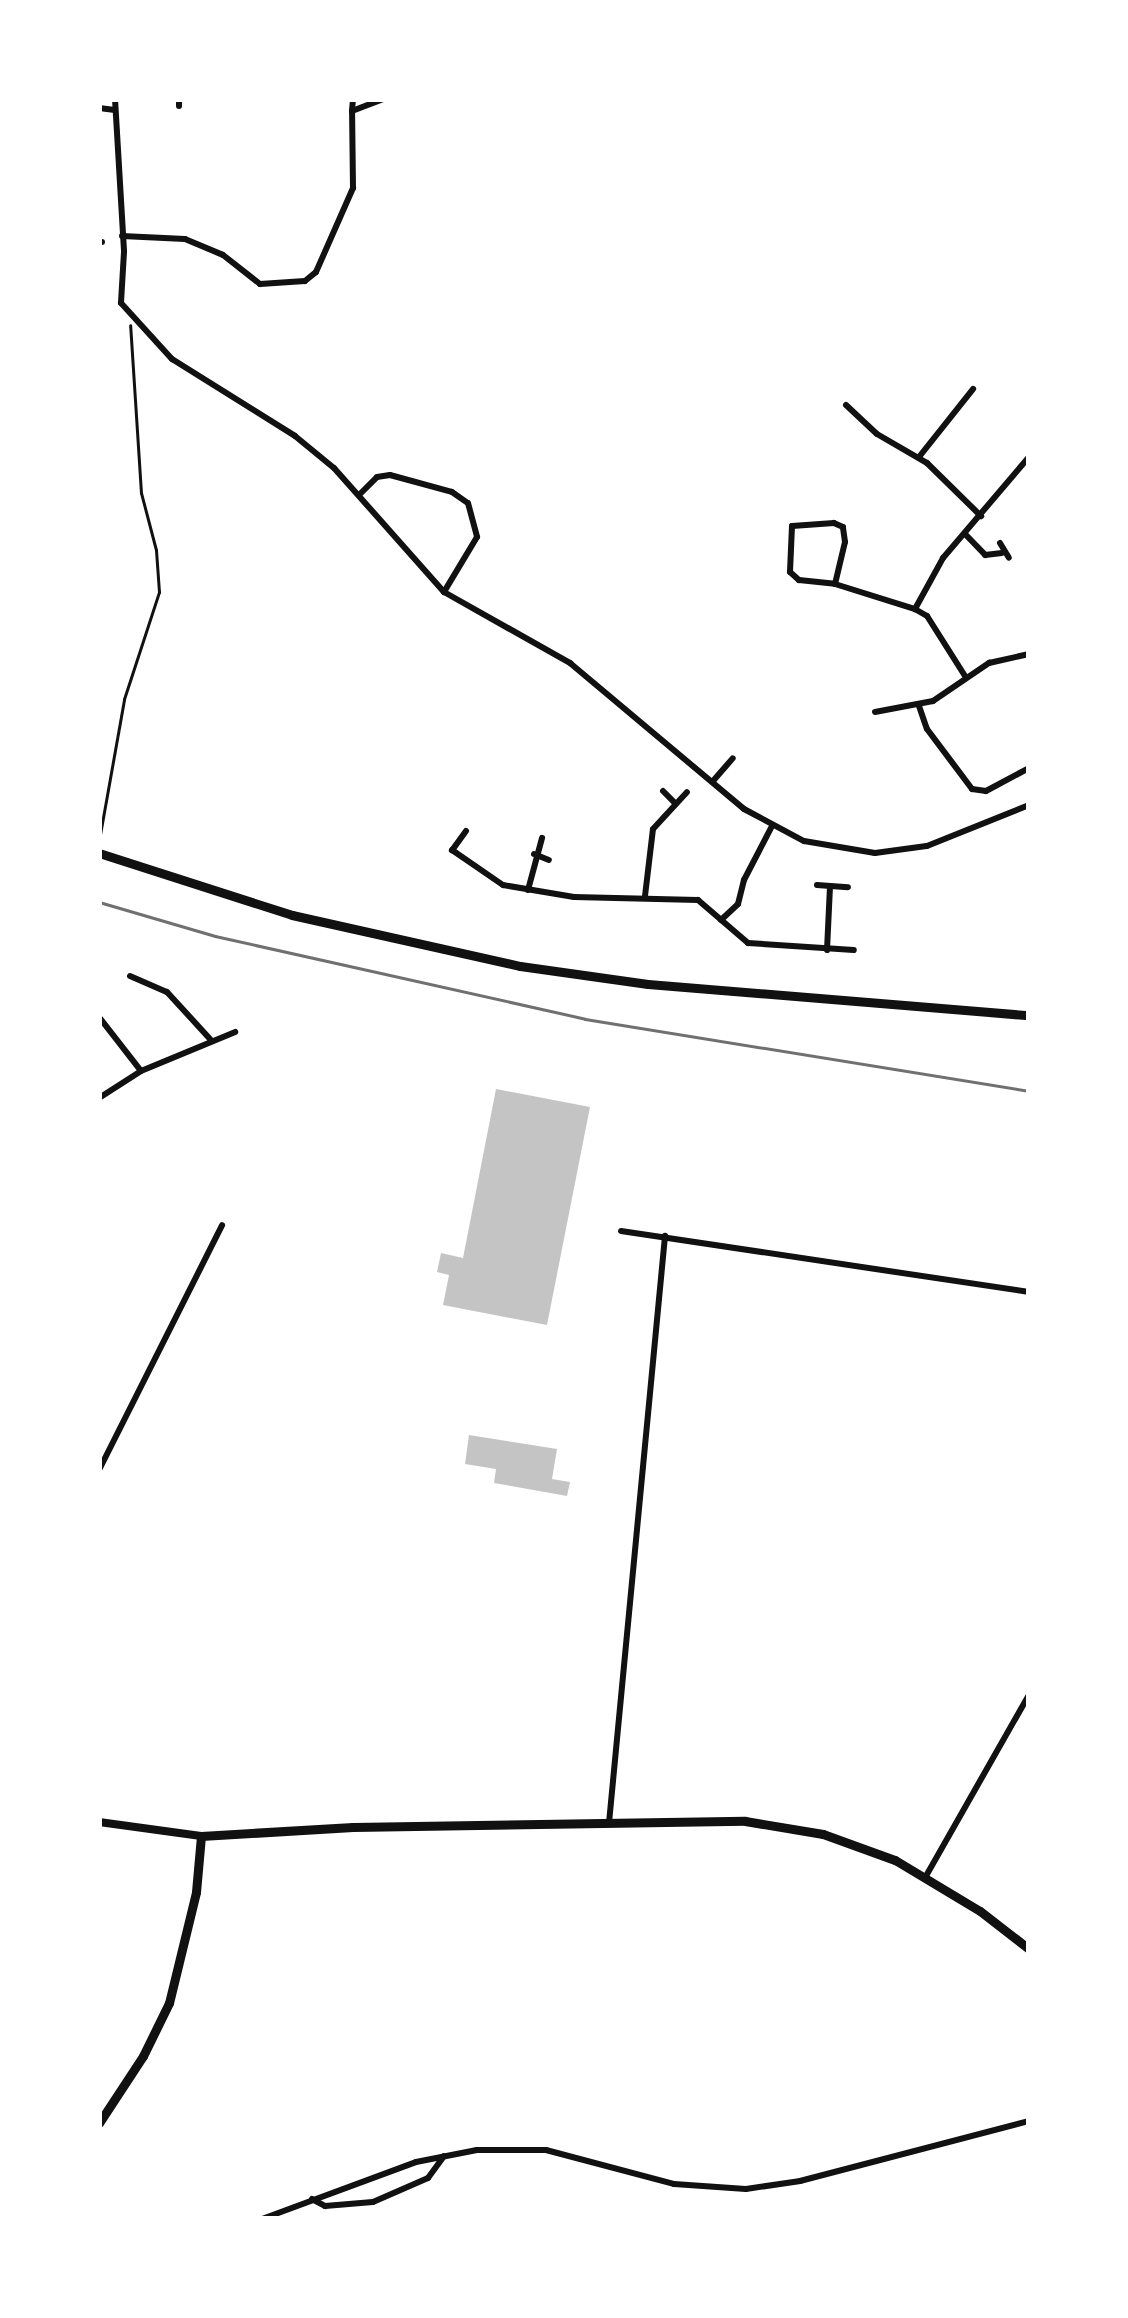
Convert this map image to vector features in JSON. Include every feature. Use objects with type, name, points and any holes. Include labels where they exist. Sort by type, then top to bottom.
[{"type":"main road","points":[[99,853],[292,915],[520,966],[648,984],[1029,1015]]},
{"type":"main road","points":[[99,2123],[169,2003],[193,1910],[201,1836],[353,1827],[745,1821],[857,1844],[926,1876],[1029,1949]]},
{"type":"street","points":[[115,99],[121,303],[131,319],[172,359],[295,436],[358,495],[444,592],[537,640],[587,674],[771,828],[838,850],[875,853],[927,846],[1029,805]]},
{"type":"street","points":[[122,236],[185,239],[223,255],[260,284],[305,281],[316,272],[353,188],[353,99]]},
{"type":"street","points":[[352,111],[383,99]]},
{"type":"street","points":[[99,108],[115,110]]},
{"type":"street","points":[[919,457],[973,389]]},
{"type":"street","points":[[955,392],[964,400]]},
{"type":"street","points":[[846,405],[877,434],[919,457],[981,516]]},
{"type":"street","points":[[915,609],[943,558],[967,536],[1029,458]]},
{"type":"street","points":[[358,495],[377,477],[390,475],[452,492],[468,503],[476,516],[477,537],[444,592]]},
{"type":"street","points":[[835,584],[845,542],[842,527],[834,523],[792,526],[790,572],[799,580],[835,584],[915,609],[927,616],[965,676]]},
{"type":"street","points":[[967,536],[985,555],[1004,551]]},
{"type":"street","points":[[875,712],[919,706],[989,663],[1029,654]]},
{"type":"street","points":[[919,706],[927,729],[972,789],[986,791],[1029,768]]},
{"type":"street","points":[[713,781],[733,758]]},
{"type":"street","points":[[663,791],[675,803]]},
{"type":"street","points":[[645,896],[653,829],[687,792]]},
{"type":"street","points":[[722,920],[738,904],[743,880],[771,828]]},
{"type":"street","points":[[466,831],[452,850],[503,885],[574,897],[698,900],[748,943],[854,950]]},
{"type":"street","points":[[528,890],[542,838]]},
{"type":"street","points":[[534,854],[549,860]]},
{"type":"street","points":[[817,885],[848,887]]},
{"type":"street","points":[[827,950],[830,886]]},
{"type":"street","points":[[130,976],[166,992],[211,1041]]},
{"type":"street","points":[[99,1017],[141,1071]]},
{"type":"street","points":[[99,1098],[141,1071],[235,1032]]},
{"type":"street","points":[[99,1470],[222,1225]]},
{"type":"street","points":[[621,1231],[1029,1292]]},
{"type":"street","points":[[609,1822],[665,1236]]},
{"type":"street","points":[[926,1876],[1029,1695]]},
{"type":"street","points":[[99,1822],[201,1836]]},
{"type":"street","points":[[262,2219],[310,2197],[444,2156],[546,2150],[674,2184],[746,2189],[800,2181],[1029,2121]]},
{"type":"street","points":[[310,2197],[325,2206],[374,2202],[428,2178],[444,2156]]},
{"type":"path","points":[[99,840],[124,699],[159,592],[156,550],[141,493],[131,319]]},
{"type":"building","points":[[496,1089],[590,1107],[547,1325],[443,1305],[449,1275],[437,1272],[441,1253],[463,1258]]},
{"type":"building","points":[[469,1435],[557,1449],[552,1479],[570,1482],[567,1496],[494,1483],[496,1469],[465,1464]]},
{"type":"railway","points":[[99,902],[215,936],[585,1019],[1029,1091]]}]
